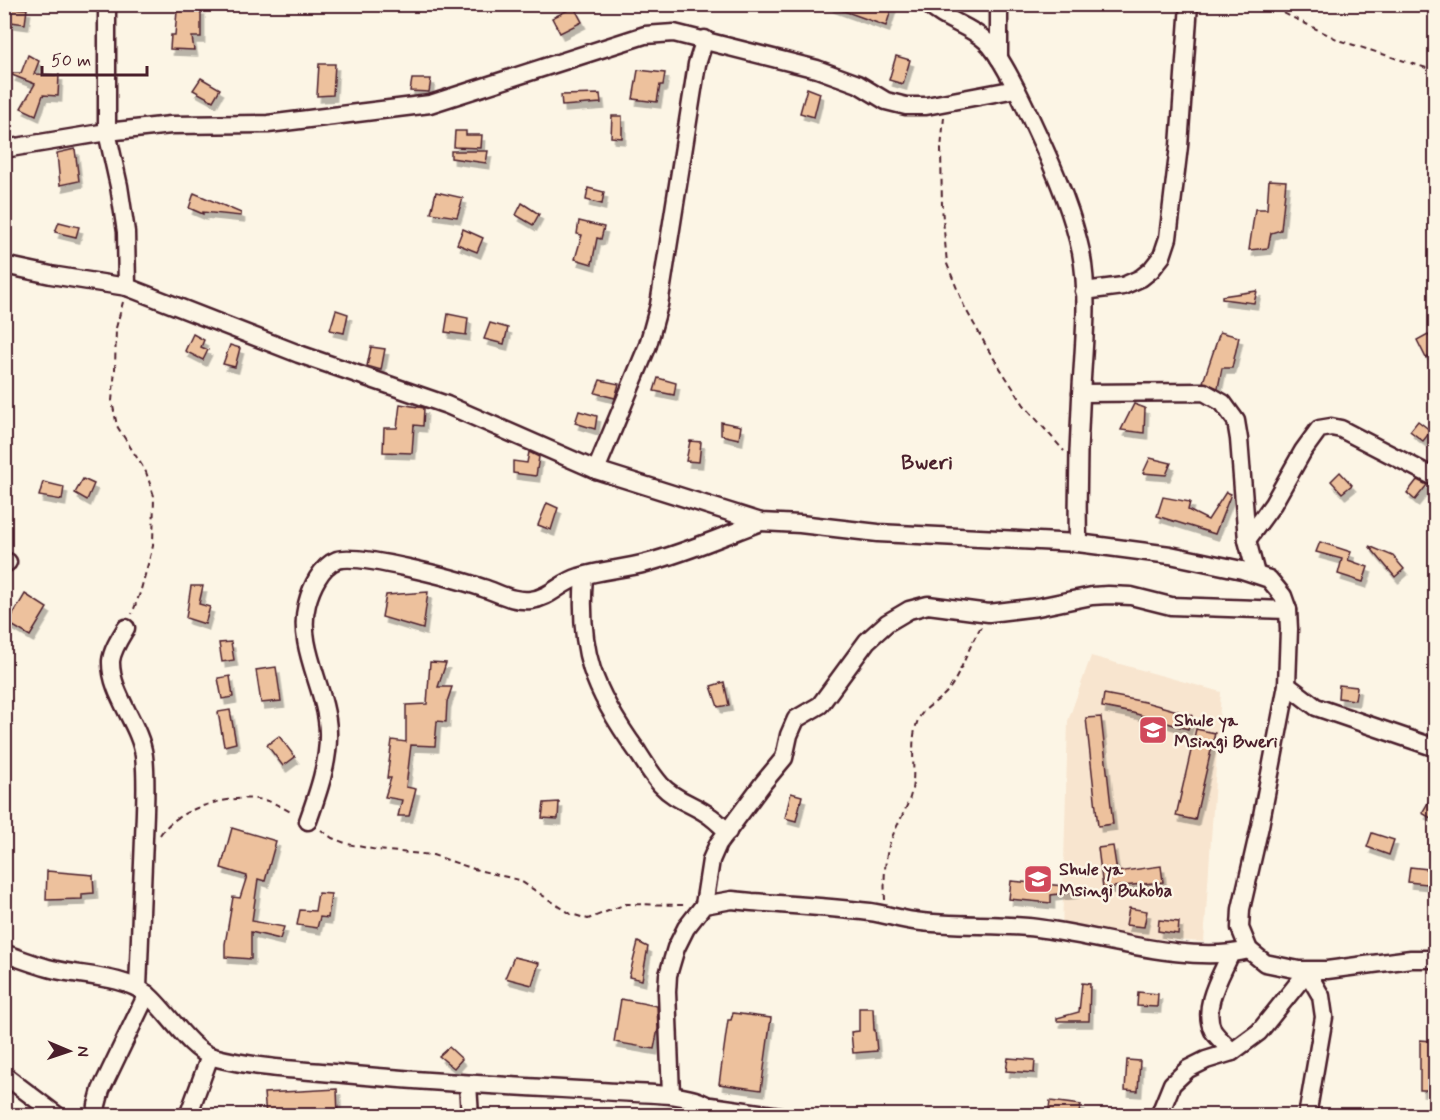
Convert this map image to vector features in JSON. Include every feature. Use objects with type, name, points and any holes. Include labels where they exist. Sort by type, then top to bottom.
[{"type":"street","points":[[107,4],[107,132],[126,232],[127,287]]},
{"type":"street","points":[[928,4],[936,13],[970,29],[986,41],[999,58],[1054,170],[1080,250],[1085,324],[1077,466],[1078,543]]},
{"type":"street","points":[[999,4],[999,58]]},
{"type":"street","points":[[1084,291],[1123,286],[1141,278],[1162,256],[1168,238],[1179,146],[1189,4]]},
{"type":"street","points":[[4,149],[107,132],[171,125],[268,123],[430,104],[645,35],[674,33],[817,69],[858,84],[886,101],[906,106],[926,106],[1016,89]]},
{"type":"street","points":[[596,470],[648,345],[658,305],[697,64],[705,39]]},
{"type":"street","points":[[4,265],[51,276],[127,287],[299,354],[447,405],[596,470],[761,522],[878,533],[1078,543],[1170,555],[1269,579],[1283,596],[1288,610],[1287,685],[1260,826],[1241,909],[1240,928],[1249,950],[1265,963],[1299,970],[1327,970]]},
{"type":"street","points":[[1081,393],[1204,392],[1223,402],[1236,421],[1247,540],[1256,574]]},
{"type":"street","points":[[1247,540],[1273,504],[1303,451],[1319,429],[1330,427],[1341,429],[1436,478]]},
{"type":"street","points":[[308,821],[323,771],[328,733],[324,705],[312,670],[305,622],[308,603],[323,569],[335,561],[348,558],[366,560],[451,579],[518,601],[542,598],[576,578],[677,555],[761,522]]},
{"type":"street","points":[[584,576],[582,611],[585,643],[592,672],[603,699],[629,741],[661,785],[679,801],[710,816],[728,832]]},
{"type":"street","points":[[671,1095],[668,975],[676,948],[686,928],[704,905],[711,860],[728,832],[784,758],[789,735],[796,719],[820,705],[867,641],[887,623],[909,610],[928,605],[989,613],[1108,595],[1131,596],[1172,606],[1288,610]]},
{"type":"street","points":[[96,1116],[101,1090],[142,991],[144,758],[142,742],[120,694],[111,661],[115,647],[126,628]]},
{"type":"street","points":[[1287,685],[1316,707],[1436,748]]},
{"type":"street","points":[[704,905],[732,900],[885,915],[915,921],[1036,928],[1148,948],[1210,955],[1230,955],[1249,950]]},
{"type":"street","points":[[4,953],[51,969],[119,981],[142,991],[171,1018],[190,1041],[210,1056],[306,1070],[468,1084],[671,1095],[688,1098],[714,1111],[780,1116]]},
{"type":"street","points":[[1230,955],[1213,993],[1209,1014],[1213,1030],[1232,1052]]},
{"type":"street","points":[[1159,1116],[1172,1084],[1188,1069],[1206,1060],[1232,1052],[1259,1032],[1307,972],[1436,958]]},
{"type":"street","points":[[1307,972],[1321,996],[1323,1017],[1307,1116]]},
{"type":"street","points":[[188,1116],[210,1056]]},
{"type":"street","points":[[4,1075],[58,1116]]},
{"type":"street","points":[[468,1084],[470,1116]]},
{"type":"path","points":[[1265,4],[1341,41],[1436,71]]},
{"type":"path","points":[[946,102],[940,149],[946,264],[964,306],[989,351],[1024,405],[1077,466]]},
{"type":"path","points":[[126,628],[140,593],[153,546],[155,521],[154,496],[146,472],[117,426],[112,401],[116,370],[116,328],[127,287]]},
{"type":"path","points":[[885,915],[885,872],[888,851],[912,791],[917,721],[923,711],[948,692],[960,673],[969,646],[989,613]]},
{"type":"path","points":[[143,860],[162,831],[184,814],[207,804],[235,799],[265,800],[308,821],[332,838],[348,844],[377,850],[433,855],[474,869],[519,880],[571,914],[588,919],[626,904],[704,905]]},
{"type":"shaded area","points":[[1091,656],[1221,692],[1204,942],[1062,932],[1068,721]]},
{"type":"building","points":[[830,4],[862,4],[876,10],[878,4],[893,4],[886,26],[830,6]]},
{"type":"building","points":[[574,7],[582,22],[560,33],[552,18]]},
{"type":"building","points":[[4,8],[27,9],[25,24],[4,21]]},
{"type":"building","points":[[201,9],[201,37],[192,37],[194,50],[170,49],[171,35],[175,35],[177,11]]},
{"type":"building","points":[[28,55],[39,61],[34,74],[59,75],[58,96],[43,95],[36,115],[21,108],[35,84],[12,75],[21,73]]},
{"type":"building","points":[[896,56],[910,60],[903,84],[889,80]]},
{"type":"building","points":[[319,64],[335,64],[333,95],[317,96]]},
{"type":"building","points":[[638,70],[665,73],[657,102],[633,99]]},
{"type":"building","points":[[201,78],[220,89],[213,101],[193,90]]},
{"type":"building","points":[[412,79],[431,79],[429,92],[410,91]]},
{"type":"building","points":[[807,88],[820,93],[814,117],[800,113]]},
{"type":"building","points":[[600,94],[601,103],[562,106],[561,95]]},
{"type":"building","points":[[612,116],[622,116],[622,138],[611,137]]},
{"type":"building","points":[[455,131],[466,131],[466,135],[482,135],[481,148],[454,147]]},
{"type":"building","points":[[75,149],[79,181],[60,185],[57,153]]},
{"type":"building","points":[[451,151],[488,151],[486,163],[451,158]]},
{"type":"building","points":[[1269,180],[1286,181],[1281,230],[1271,233],[1268,248],[1249,250],[1255,209],[1267,209]]},
{"type":"building","points":[[588,188],[604,192],[602,204],[586,200]]},
{"type":"building","points":[[436,192],[463,198],[457,217],[431,213]]},
{"type":"building","points":[[194,193],[241,213],[241,216],[203,212],[203,214],[189,208]]},
{"type":"building","points":[[522,203],[539,214],[533,225],[516,215]]},
{"type":"building","points":[[579,221],[604,227],[601,239],[597,238],[592,264],[575,259],[582,235],[577,234]]},
{"type":"building","points":[[59,222],[79,227],[76,237],[55,232]]},
{"type":"building","points":[[463,229],[483,238],[477,252],[457,244]]},
{"type":"building","points":[[1257,291],[1254,303],[1222,299],[1222,296]]},
{"type":"building","points":[[336,310],[348,314],[344,333],[330,330]]},
{"type":"building","points":[[448,314],[468,318],[466,335],[445,332]]},
{"type":"building","points":[[490,323],[508,328],[504,344],[484,339]]},
{"type":"building","points":[[1220,332],[1239,337],[1232,368],[1222,368],[1218,388],[1203,382]]},
{"type":"building","points":[[193,334],[204,340],[201,347],[208,350],[203,360],[185,351]]},
{"type":"building","points":[[1428,334],[1436,347],[1436,353],[1426,358],[1417,340]]},
{"type":"building","points":[[230,345],[240,348],[235,367],[223,364]]},
{"type":"building","points":[[371,347],[385,349],[381,370],[367,366]]},
{"type":"building","points":[[658,378],[676,383],[674,395],[654,391]]},
{"type":"building","points":[[600,380],[619,384],[615,398],[595,393]]},
{"type":"building","points":[[400,404],[424,408],[423,426],[414,425],[412,453],[383,452],[384,428],[397,428]]},
{"type":"building","points":[[1134,404],[1145,408],[1144,433],[1121,430]]},
{"type":"building","points":[[579,411],[597,416],[595,429],[575,423]]},
{"type":"building","points":[[1418,421],[1431,431],[1423,441],[1410,431]]},
{"type":"building","points":[[721,422],[741,426],[739,439],[721,435]]},
{"type":"building","points":[[690,441],[701,442],[699,462],[686,461]]},
{"type":"building","points":[[529,452],[539,457],[536,476],[513,473],[513,461],[527,463]]},
{"type":"building","points":[[1150,458],[1171,463],[1166,475],[1143,473]]},
{"type":"building","points":[[1340,472],[1352,485],[1342,493],[1331,481]]},
{"type":"building","points":[[83,479],[94,484],[87,500],[75,493]]},
{"type":"building","points":[[1417,480],[1427,485],[1415,500],[1407,493]]},
{"type":"building","points":[[43,482],[64,487],[62,500],[39,496]]},
{"type":"building","points":[[1226,492],[1231,494],[1215,534],[1157,516],[1163,497],[1190,502],[1188,510],[1208,520]]},
{"type":"building","points":[[547,503],[558,508],[551,530],[538,525]]},
{"type":"building","points":[[1320,542],[1351,552],[1348,560],[1368,567],[1363,582],[1338,574],[1342,559],[1316,552]]},
{"type":"building","points":[[1369,546],[1393,556],[1404,569],[1395,577]]},
{"type":"building","points":[[191,586],[203,586],[199,604],[210,607],[205,624],[186,618]]},
{"type":"building","points":[[428,592],[423,629],[382,617],[386,595]]},
{"type":"building","points":[[25,594],[47,608],[30,636],[8,623]]},
{"type":"building","points":[[231,642],[234,660],[222,662],[219,643]]},
{"type":"building","points":[[430,662],[446,663],[438,687],[452,687],[447,702],[446,722],[437,721],[435,746],[411,745],[406,787],[416,789],[409,816],[398,816],[402,800],[385,797],[391,778],[387,778],[392,740],[406,742],[406,705],[427,704]]},
{"type":"building","points":[[276,667],[281,701],[261,703],[256,670]]},
{"type":"building","points":[[230,676],[233,697],[222,699],[218,678]]},
{"type":"building","points":[[724,682],[729,705],[718,707],[711,686]]},
{"type":"building","points":[[1339,685],[1357,687],[1355,700],[1338,698]]},
{"type":"building","points":[[1104,694],[1192,715],[1188,729],[1133,713],[1102,707]]},
{"type":"building","points":[[230,710],[236,743],[224,746],[218,712]]},
{"type":"building","points":[[1101,717],[1113,824],[1098,826],[1086,718]]},
{"type":"building","points":[[1196,729],[1215,733],[1195,820],[1176,816]]},
{"type":"building","points":[[279,736],[295,757],[283,766],[267,745]]},
{"type":"building","points":[[1436,789],[1436,821],[1422,813]]},
{"type":"building","points":[[791,793],[802,796],[796,821],[785,818]]},
{"type":"building","points":[[559,802],[558,819],[542,818],[544,803]]},
{"type":"building","points":[[232,828],[276,841],[265,881],[258,879],[252,921],[284,927],[280,939],[251,932],[251,959],[225,957],[233,897],[240,898],[247,876],[221,868]]},
{"type":"building","points":[[1372,833],[1394,840],[1389,855],[1367,847]]},
{"type":"building","points":[[1113,846],[1117,872],[1161,866],[1163,882],[1103,888],[1098,848]]},
{"type":"building","points":[[1410,867],[1428,869],[1427,884],[1408,882]]},
{"type":"building","points":[[47,871],[93,875],[94,893],[82,894],[82,899],[46,900]]},
{"type":"building","points":[[1011,881],[1075,887],[1075,892],[1051,895],[1051,903],[1009,899]]},
{"type":"building","points":[[318,893],[331,894],[328,918],[320,917],[317,928],[297,925],[300,910],[315,911]]},
{"type":"building","points":[[1129,908],[1147,911],[1144,927],[1126,925]]},
{"type":"building","points":[[1159,920],[1179,922],[1178,934],[1158,931]]},
{"type":"building","points":[[638,942],[648,947],[642,980],[629,977]]},
{"type":"building","points":[[514,957],[539,963],[532,985],[505,978]]},
{"type":"building","points":[[1082,983],[1090,984],[1089,1021],[1057,1021],[1057,1018],[1079,1012]]},
{"type":"building","points":[[1138,992],[1158,994],[1157,1007],[1137,1006]]},
{"type":"building","points":[[621,999],[657,1006],[658,1029],[654,1049],[614,1042]]},
{"type":"building","points":[[859,1008],[873,1008],[877,1051],[853,1053],[851,1032],[859,1031]]},
{"type":"building","points":[[733,1013],[771,1018],[761,1090],[719,1084],[728,1020],[731,1020]]},
{"type":"building","points":[[1420,1040],[1432,1041],[1432,1079],[1430,1079],[1429,1090],[1420,1090]]},
{"type":"building","points":[[449,1047],[462,1059],[454,1068],[439,1056]]},
{"type":"building","points":[[1008,1058],[1035,1060],[1034,1073],[1006,1071]]},
{"type":"building","points":[[1127,1060],[1140,1061],[1138,1091],[1125,1090]]},
{"type":"building","points":[[337,1089],[338,1116],[266,1116],[264,1093]]},
{"type":"building","points":[[1050,1101],[1081,1105],[1078,1116],[1048,1116]]},
{"type":"place","name":"Shule ya Msingi Bweri","points":[[1153,730]]},
{"type":"place","name":"Shule ya Msingi Bukoba","points":[[1038,879]]},
{"type":"district","name":"Bweri","points":[[927,462]]}]
